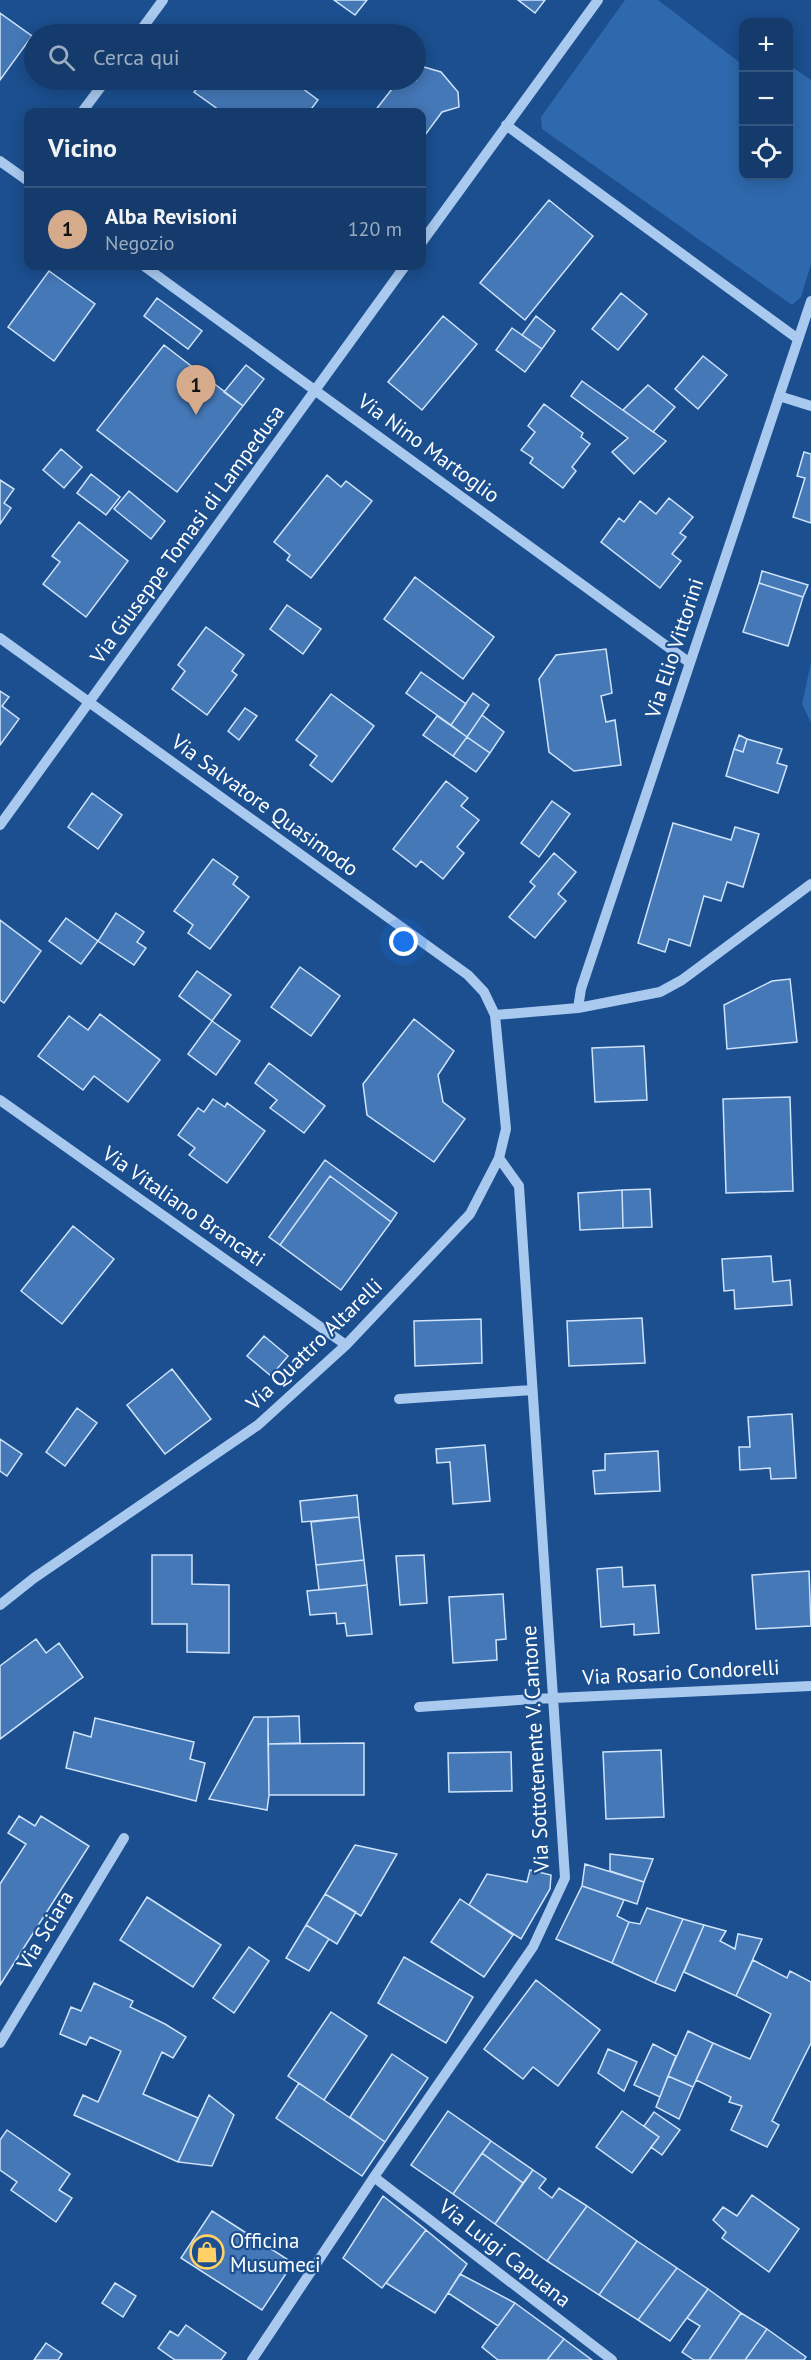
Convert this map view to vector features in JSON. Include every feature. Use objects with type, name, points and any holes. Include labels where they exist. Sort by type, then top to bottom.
[{"type":"street","points":[[146,24],[164,0]]},
{"type":"street","points":[[426,236],[598,0]]},
{"type":"street","points":[[85,108],[98,90]]},
{"type":"street","points":[[506,125],[798,339]]},
{"type":"street","points":[[0,161],[24,178]]},
{"type":"street","name":"Via Nino Martoglio","points":[[150,270],[690,663]]},
{"type":"street","name":"Via Giuseppe Tomasi di Lampedusa","points":[[0,825],[402,270]]},
{"type":"street","name":"Via Elio Vittorini","points":[[578,1008],[581,989],[811,301]]},
{"type":"street","points":[[779,396],[811,406]]},
{"type":"street","name":"Via Salvatore Quasimodo","points":[[0,638],[468,975],[484,992],[495,1015]]},
{"type":"street","points":[[495,1015],[578,1008],[660,992],[682,980],[811,884]]},
{"type":"street","name":"Via Quattro Altarelli","points":[[0,1605],[34,1578],[258,1425],[346,1345],[470,1214],[499,1158],[506,1129],[495,1015]]},
{"type":"street","name":"Via Vitaliano Brancati","points":[[0,1100],[346,1345]]},
{"type":"street","name":"Via Sottotenente V. Cantone","points":[[252,2360],[374,2177],[533,1947],[565,1878],[519,1186],[499,1158]]},
{"type":"street","points":[[399,1399],[532,1390]]},
{"type":"street","name":"Via Rosario Condorelli","points":[[419,1707],[553,1698],[811,1686]]},
{"type":"street","name":"Via Sciara","points":[[0,2043],[124,1838]]},
{"type":"street","name":"Via Luigi Capuana","points":[[374,2177],[612,2360]]},
{"type":"shaded area","points":[[625,0],[658,0],[739,62],[739,180],[793,180],[793,68],[811,80],[811,264],[801,297],[792,305],[542,129],[541,117]]},
{"type":"shaded area","points":[[811,662],[811,723],[802,704]]},
{"type":"building","points":[[334,0],[367,0],[355,15]]},
{"type":"building","points":[[518,0],[545,0],[535,13]]},
{"type":"building","points":[[0,13],[24,30],[24,47],[0,80]]},
{"type":"building","points":[[426,68],[441,72],[458,92],[459,107],[442,112],[426,134],[426,108],[377,108],[391,90],[426,90]]},
{"type":"building","points":[[196,90],[304,90],[318,100],[312,108],[216,108],[194,92]]},
{"type":"building","points":[[549,200],[593,236],[525,320],[480,283]]},
{"type":"building","points":[[49,271],[95,304],[54,361],[8,327]]},
{"type":"building","points":[[621,293],[647,314],[618,350],[592,329]]},
{"type":"building","points":[[157,298],[202,331],[188,349],[144,316]]},
{"type":"building","points":[[443,316],[477,344],[422,410],[388,382]]},
{"type":"building","points":[[536,316],[555,331],[542,349],[522,335]]},
{"type":"building","points":[[512,328],[542,349],[525,372],[496,350]]},
{"type":"building","points":[[164,345],[243,406],[177,492],[97,430]]},
{"type":"building","points":[[703,356],[727,375],[698,409],[675,389]]},
{"type":"building","points":[[246,365],[264,379],[243,406],[224,392]]},
{"type":"building","points":[[582,381],[666,441],[634,474],[612,452],[628,438],[571,396]]},
{"type":"building","points":[[648,385],[675,407],[653,432],[623,410]]},
{"type":"building","points":[[544,404],[583,433],[581,437],[590,444],[572,467],[576,471],[563,488],[530,463],[533,458],[521,450],[535,432],[528,426]]},
{"type":"building","points":[[61,449],[82,467],[64,488],[43,470]]},
{"type":"building","points":[[804,452],[811,454],[811,523],[793,517],[805,478],[797,476]]},
{"type":"building","points":[[91,474],[120,497],[106,515],[77,493]]},
{"type":"building","points":[[327,475],[341,487],[346,481],[372,501],[311,578],[287,560],[290,555],[274,542]]},
{"type":"building","points":[[0,480],[14,489],[4,503],[11,508],[0,524]]},
{"type":"building","points":[[129,491],[165,521],[151,539],[114,509]]},
{"type":"building","points":[[669,498],[693,517],[680,533],[686,537],[672,554],[681,561],[660,588],[601,542],[619,518],[624,522],[640,501],[656,514]]},
{"type":"building","points":[[79,522],[128,561],[86,617],[43,584],[60,562],[52,556]]},
{"type":"building","points":[[762,571],[808,585],[803,597],[759,583]]},
{"type":"building","points":[[415,577],[494,637],[463,679],[384,619]]},
{"type":"building","points":[[759,583],[803,597],[788,646],[743,632]]},
{"type":"building","points":[[287,605],[321,629],[303,654],[270,629]]},
{"type":"building","points":[[206,627],[244,655],[232,671],[237,675],[207,715],[172,689],[185,671],[178,665]]},
{"type":"building","points":[[606,649],[612,693],[601,696],[606,722],[615,720],[621,765],[574,771],[549,752],[539,679],[556,655]]},
{"type":"building","points":[[421,672],[466,704],[451,725],[406,693]]},
{"type":"building","points":[[0,691],[9,697],[2,706],[19,719],[0,745]]},
{"type":"building","points":[[473,693],[489,705],[467,737],[451,725]]},
{"type":"building","points":[[331,694],[374,726],[332,782],[310,765],[317,756],[296,740]]},
{"type":"building","points":[[245,708],[257,716],[239,740],[228,731]]},
{"type":"building","points":[[482,715],[504,732],[490,753],[467,737]]},
{"type":"building","points":[[437,716],[467,737],[453,756],[423,735]]},
{"type":"building","points":[[739,735],[747,739],[743,752],[734,749]]},
{"type":"building","points":[[467,737],[490,753],[476,772],[453,756]]},
{"type":"building","points":[[747,739],[782,749],[777,763],[787,766],[778,793],[726,776],[734,749],[743,752]]},
{"type":"building","points":[[446,781],[468,798],[461,806],[479,820],[457,847],[464,853],[443,879],[421,861],[416,867],[393,849]]},
{"type":"building","points":[[92,793],[122,815],[98,849],[68,827]]},
{"type":"building","points":[[552,801],[570,814],[539,857],[521,843]]},
{"type":"building","points":[[673,823],[731,840],[735,827],[759,834],[743,887],[727,882],[721,901],[704,896],[690,946],[669,939],[665,952],[638,943]]},
{"type":"building","points":[[554,853],[576,872],[558,894],[566,901],[535,938],[509,917],[535,886],[530,882]]},
{"type":"building","points":[[213,859],[238,877],[233,884],[249,897],[210,949],[188,933],[193,925],[174,911]]},
{"type":"building","points":[[116,913],[144,932],[137,942],[146,948],[134,965],[98,941]]},
{"type":"building","points":[[66,918],[98,941],[81,964],[49,941]]},
{"type":"building","points":[[0,920],[41,951],[4,1003],[0,1000]]},
{"type":"building","points":[[300,967],[340,996],[311,1036],[271,1007]]},
{"type":"building","points":[[197,971],[231,995],[212,1021],[179,996]]},
{"type":"building","points":[[790,979],[797,1042],[727,1049],[724,1005],[772,981]]},
{"type":"building","points":[[100,1014],[160,1060],[128,1102],[94,1076],[83,1090],[38,1056],[69,1016],[88,1030]]},
{"type":"building","points":[[414,1019],[454,1051],[438,1075],[443,1102],[465,1119],[434,1162],[367,1115],[363,1084]]},
{"type":"building","points":[[212,1021],[240,1041],[216,1075],[188,1054]]},
{"type":"building","points":[[644,1046],[647,1100],[595,1102],[592,1048]]},
{"type":"building","points":[[269,1063],[325,1106],[304,1133],[270,1108],[277,1100],[255,1083]]},
{"type":"building","points":[[790,1097],[793,1191],[726,1193],[723,1099]]},
{"type":"building","points":[[213,1099],[225,1107],[227,1103],[265,1131],[227,1183],[189,1155],[195,1148],[178,1135],[198,1108],[204,1112]]},
{"type":"building","points":[[325,1160],[397,1213],[391,1222],[330,1176],[280,1245],[269,1237]]},
{"type":"building","points":[[330,1176],[391,1222],[341,1290],[280,1245]]},
{"type":"building","points":[[650,1189],[652,1227],[623,1228],[622,1190]]},
{"type":"building","points":[[622,1190],[623,1228],[580,1230],[578,1193]]},
{"type":"building","points":[[73,1226],[114,1259],[62,1324],[21,1291]]},
{"type":"building","points":[[771,1256],[773,1282],[790,1280],[792,1305],[735,1309],[734,1290],[724,1291],[722,1259]]},
{"type":"building","points":[[642,1318],[645,1363],[569,1366],[567,1321]]},
{"type":"building","points":[[481,1319],[482,1363],[415,1366],[414,1321]]},
{"type":"building","points":[[264,1336],[288,1356],[271,1376],[247,1356]]},
{"type":"building","points":[[172,1369],[211,1419],[165,1454],[127,1405]]},
{"type":"building","points":[[77,1408],[97,1423],[65,1466],[46,1452]]},
{"type":"building","points":[[792,1414],[796,1478],[771,1479],[770,1468],[740,1470],[739,1447],[750,1447],[748,1417]]},
{"type":"building","points":[[0,1439],[22,1454],[7,1476],[0,1471]]},
{"type":"building","points":[[485,1445],[490,1501],[453,1504],[450,1462],[437,1463],[436,1449]]},
{"type":"building","points":[[658,1451],[660,1491],[595,1494],[593,1471],[605,1470],[605,1454]]},
{"type":"building","points":[[357,1495],[359,1517],[302,1522],[300,1501]]},
{"type":"building","points":[[359,1517],[364,1560],[316,1565],[311,1522]]},
{"type":"building","points":[[152,1555],[192,1555],[192,1584],[229,1585],[229,1653],[187,1652],[187,1624],[152,1624]]},
{"type":"building","points":[[424,1555],[427,1603],[400,1605],[396,1556]]},
{"type":"building","points":[[364,1560],[367,1585],[319,1590],[316,1565]]},
{"type":"building","points":[[622,1567],[623,1587],[655,1585],[659,1633],[634,1635],[634,1624],[601,1627],[597,1569]]},
{"type":"building","points":[[809,1571],[811,1626],[756,1629],[752,1575]]},
{"type":"building","points":[[367,1585],[372,1634],[347,1636],[345,1623],[337,1624],[336,1613],[310,1615],[307,1591]]},
{"type":"building","points":[[503,1594],[506,1639],[496,1640],[497,1660],[453,1663],[449,1597]]},
{"type":"building","points":[[36,1639],[46,1653],[59,1643],[83,1677],[0,1739],[0,1666]]},
{"type":"building","points":[[299,1716],[300,1743],[268,1744],[268,1717]]},
{"type":"building","points":[[254,1717],[268,1717],[269,1795],[267,1810],[209,1799]]},
{"type":"building","points":[[95,1718],[194,1742],[190,1759],[205,1763],[196,1801],[66,1768],[74,1732],[91,1737]]},
{"type":"building","points":[[364,1743],[364,1795],[269,1795],[268,1744]]},
{"type":"building","points":[[661,1750],[664,1817],[606,1819],[603,1752]]},
{"type":"building","points":[[511,1752],[512,1791],[449,1792],[448,1753]]},
{"type":"building","points":[[19,1816],[35,1826],[41,1816],[89,1846],[0,1985],[0,1884],[26,1844],[8,1833]]},
{"type":"building","points":[[355,1845],[397,1854],[361,1916],[325,1894]]},
{"type":"building","points":[[610,1854],[653,1859],[644,1882],[610,1871]]},
{"type":"building","points":[[585,1864],[644,1882],[637,1904],[582,1886]]},
{"type":"building","points":[[530,1870],[551,1875],[550,1889],[521,1939],[469,1905],[487,1874],[527,1882]]},
{"type":"building","points":[[582,1886],[624,1900],[617,1916],[629,1922],[612,1963],[556,1939]]},
{"type":"building","points":[[325,1894],[356,1912],[337,1944],[306,1925]]},
{"type":"building","points":[[147,1897],[221,1945],[193,1987],[120,1940]]},
{"type":"building","points":[[460,1899],[513,1935],[484,1977],[431,1942]]},
{"type":"building","points":[[647,1908],[683,1919],[655,1983],[612,1963],[629,1922],[640,1924]]},
{"type":"building","points":[[683,1919],[704,1925],[675,1991],[655,1983]]},
{"type":"building","points":[[306,1925],[329,1939],[309,1971],[286,1958]]},
{"type":"building","points":[[704,1925],[726,1931],[720,1941],[735,1949],[738,1934],[762,1939],[736,1996],[684,1972]]},
{"type":"building","points":[[249,1947],[269,1961],[234,2013],[213,1998]]},
{"type":"building","points":[[404,1957],[473,1997],[446,2043],[378,2003]]},
{"type":"building","points":[[753,1960],[787,1978],[790,1971],[811,1982],[811,2043],[772,2121],[779,2125],[767,2147],[731,2130],[742,2106],[729,2102],[731,2097],[696,2080],[713,2043],[750,2059],[771,2014],[736,1996]]},
{"type":"building","points":[[536,1980],[600,2030],[558,2086],[533,2067],[523,2079],[484,2049]]},
{"type":"building","points":[[94,1983],[133,2001],[130,2007],[186,2037],[173,2058],[162,2052],[143,2094],[198,2118],[178,2162],[74,2115],[83,2095],[98,2102],[121,2051],[90,2037],[86,2045],[60,2034],[71,2007],[81,2011]]},
{"type":"building","points":[[331,2012],[367,2036],[324,2100],[288,2076]]},
{"type":"building","points":[[688,2031],[713,2043],[693,2087],[668,2076]]},
{"type":"building","points":[[653,2044],[676,2056],[660,2097],[634,2085]]},
{"type":"building","points":[[608,2049],[637,2062],[624,2091],[598,2073]]},
{"type":"building","points":[[392,2054],[428,2078],[385,2142],[350,2117]]},
{"type":"building","points":[[668,2076],[693,2087],[679,2119],[656,2107]]},
{"type":"building","points":[[299,2083],[385,2142],[362,2176],[276,2118]]},
{"type":"building","points":[[209,2095],[234,2115],[212,2166],[178,2162]]},
{"type":"building","points":[[448,2111],[491,2141],[453,2194],[411,2165]]},
{"type":"building","points":[[622,2111],[659,2137],[632,2173],[596,2147]]},
{"type":"building","points":[[654,2112],[680,2130],[662,2155],[651,2147],[659,2137],[644,2126]]},
{"type":"building","points":[[7,2130],[70,2174],[59,2190],[72,2198],[56,2222],[11,2190],[17,2182],[0,2170],[0,2140]]},
{"type":"building","points":[[491,2141],[533,2170],[523,2183],[482,2153]]},
{"type":"building","points":[[482,2153],[523,2183],[495,2224],[453,2194]]},
{"type":"building","points":[[533,2170],[546,2179],[539,2188],[552,2198],[559,2188],[587,2206],[547,2261],[495,2224]]},
{"type":"building","points":[[752,2195],[799,2229],[769,2272],[722,2238],[726,2232],[713,2220],[723,2207],[737,2216]]},
{"type":"building","points":[[383,2196],[426,2230],[382,2288],[343,2258]]},
{"type":"building","points":[[587,2206],[637,2241],[599,2295],[547,2261]]},
{"type":"building","points":[[212,2211],[293,2263],[262,2310],[181,2258]]},
{"type":"building","points":[[426,2230],[467,2264],[435,2313],[386,2283]]},
{"type":"building","points":[[637,2241],[677,2268],[638,2320],[599,2295]]},
{"type":"building","points":[[677,2268],[708,2289],[670,2341],[638,2320]]},
{"type":"building","points":[[460,2274],[515,2303],[498,2326],[448,2293]]},
{"type":"building","points":[[115,2283],[136,2296],[123,2317],[102,2303]]},
{"type":"building","points":[[708,2289],[741,2313],[709,2360],[694,2360],[682,2352],[700,2326],[687,2318]]},
{"type":"building","points":[[515,2303],[564,2339],[547,2360],[498,2360],[482,2347]]},
{"type":"building","points":[[741,2313],[767,2329],[745,2360],[709,2360]]},
{"type":"building","points":[[186,2325],[226,2353],[221,2360],[175,2360],[158,2348],[170,2331],[178,2336]]},
{"type":"building","points":[[767,2329],[806,2357],[804,2360],[745,2360]]},
{"type":"building","points":[[564,2339],[592,2360],[547,2360]]},
{"type":"building","points":[[46,2343],[62,2354],[58,2360],[34,2360]]},
{"type":"place","name":"Alba Revisioni","points":[[196,415]]},
{"type":"place","name":"Officina Musumeci","points":[[207,2252]]}]
